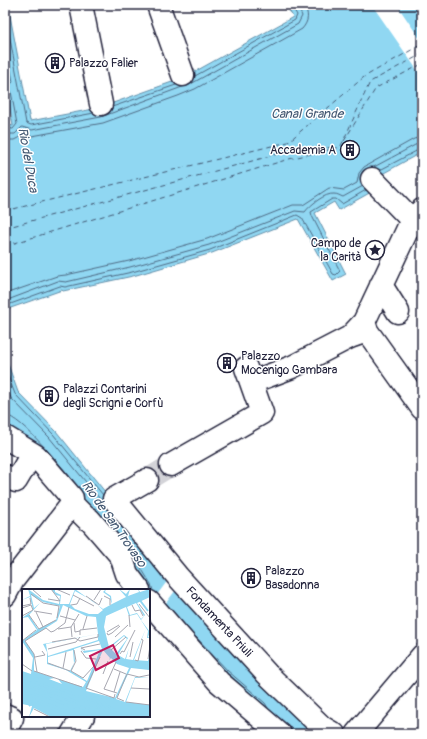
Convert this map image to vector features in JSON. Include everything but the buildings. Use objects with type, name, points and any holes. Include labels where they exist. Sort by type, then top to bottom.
[{"type":"street","points":[[81,5],[101,104]]},
{"type":"street","points":[[158,5],[183,75]]},
{"type":"street","points":[[171,465],[262,414],[249,375],[292,367],[360,330],[417,215],[372,179]]},
{"type":"street","points":[[381,285],[398,312]]},
{"type":"street","points":[[360,330],[422,408]]},
{"type":"street","points":[[5,437],[32,454],[72,498],[72,504],[13,580],[5,595]]},
{"type":"street","points":[[5,476],[16,481],[32,454]]},
{"type":"street","name":"Fondamenta Priuli","points":[[147,480],[114,499],[178,577],[267,674],[322,727],[334,734]]},
{"type":"street","points":[[72,504],[86,519],[89,519],[121,556],[127,574],[139,589]]},
{"type":"street","points":[[151,609],[219,682],[280,734]]},
{"type":"street","points":[[356,734],[422,656]]},
{"type":"street","points":[[5,715],[12,718],[5,731]]},
{"type":"street","points":[[72,734],[82,717]]},
{"type":"water","name":"Canal Grande","points":[[5,5],[8,5],[30,121],[99,108],[187,76],[293,17],[286,5],[422,5],[422,152],[373,179],[373,191],[339,210],[334,202],[315,213],[346,274],[333,281],[298,219],[212,253],[133,276],[62,290],[5,310],[5,124],[13,126],[5,81]]},
{"type":"water","name":"Rio de San Trovaso","points":[[5,356],[18,392],[56,431],[110,498],[329,734],[286,734],[193,646],[150,592],[150,589],[147,589],[37,451],[5,422]]},
{"type":"pier","points":[[372,5],[397,5],[422,42],[422,77]]},
{"type":"pier","points":[[174,572],[182,582],[159,612],[151,603]]},
{"type":"ferry route","points":[[5,211],[288,142],[364,77],[422,44]]},
{"type":"ferry route","points":[[341,146],[370,82],[422,54]]},
{"type":"ferry route","points":[[344,141],[376,88],[422,64]]},
{"type":"ferry route","points":[[5,228],[289,151],[336,147]]},
{"type":"ferry route","points":[[5,246],[289,159],[341,147]]},
{"type":"tunnel","points":[[147,480],[171,465]]},
{"type":"place","name":"Palazzo Falier","points":[[55,63]]},
{"type":"place","name":"Accademia A","points":[[350,150]]},
{"type":"place","name":"Campo de la Carità","points":[[375,250]]},
{"type":"place","name":"Palazzo Mocenigo Gambara","points":[[227,363]]},
{"type":"place","name":"Palazzi Contarini degli Scrigni e Corfù","points":[[49,396]]},
{"type":"place","name":"Palazzo Basadonna","points":[[251,578]]},
{"type":"water label","name":"Rio del Duca","points":[[28,160]]}]
